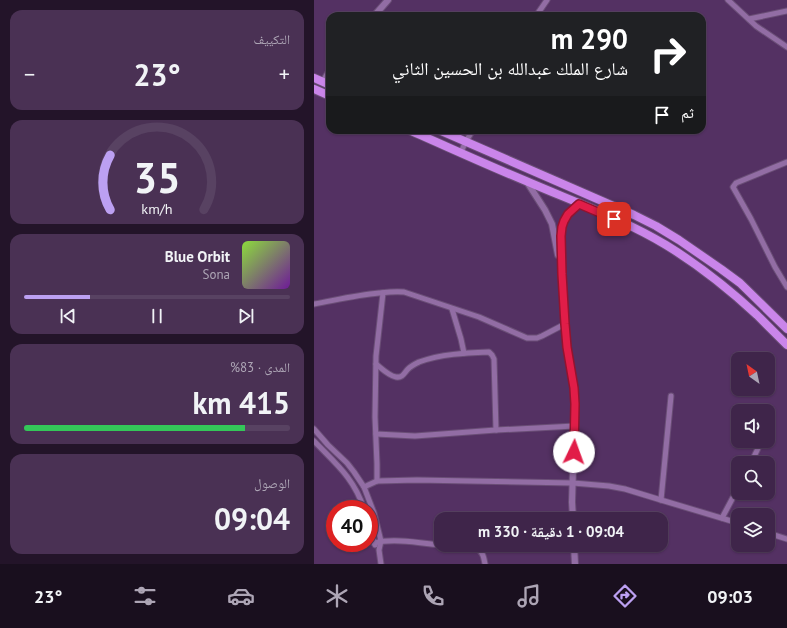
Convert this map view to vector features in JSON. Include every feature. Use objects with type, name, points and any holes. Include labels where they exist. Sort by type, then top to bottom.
[{"type":"highway","points":[[314,78],[326,83]]},
{"type":"highway","points":[[314,89],[326,94]]},
{"type":"highway","points":[[418,134],[579,204],[647,235],[665,245],[683,256],[734,296],[757,315],[787,345]]},
{"type":"highway","points":[[449,134],[656,226],[701,255],[740,283],[787,328]]},
{"type":"street","points":[[378,12],[388,0]]},
{"type":"street","points":[[538,12],[546,0]]},
{"type":"street","points":[[728,0],[756,26],[787,47]]},
{"type":"street","points":[[749,20],[787,11]]},
{"type":"street","points":[[461,152],[470,134]]},
{"type":"street","points":[[787,162],[736,183],[733,187],[752,219],[775,267],[787,287]]},
{"type":"street","points":[[527,182],[552,224],[562,274]]},
{"type":"street","points":[[573,512],[575,404],[565,324],[561,236],[564,221],[568,214],[579,204]]},
{"type":"street","points":[[314,304],[358,295],[393,291],[404,292],[479,317],[527,338],[537,338],[565,324]]},
{"type":"street","points":[[377,481],[375,416],[376,346],[383,293]]},
{"type":"street","points":[[452,308],[464,353]]},
{"type":"street","points":[[376,364],[392,375],[398,377],[403,376],[408,368],[419,362],[446,355],[489,352],[493,357],[496,430]]},
{"type":"street","points":[[660,500],[671,396]]},
{"type":"street","points":[[376,434],[414,436],[575,426]]},
{"type":"street","points":[[314,429],[347,463],[364,487],[374,513],[381,541],[379,550],[381,564]]},
{"type":"street","points":[[314,441],[347,475],[358,492],[361,500]]},
{"type":"street","points":[[364,487],[377,481],[417,480],[573,483],[613,487],[731,521]]},
{"type":"street","points":[[722,518],[732,500]]},
{"type":"street","points":[[775,535],[787,539]]},
{"type":"street","points":[[378,542],[393,541],[434,544]]},
{"type":"street","points":[[481,552],[485,564]]},
{"type":"street","points":[[574,552],[575,564]]},
{"type":"route","points":[[574,452],[575,404],[565,324],[562,274],[562,227],[568,214],[579,204],[614,219]]}]
